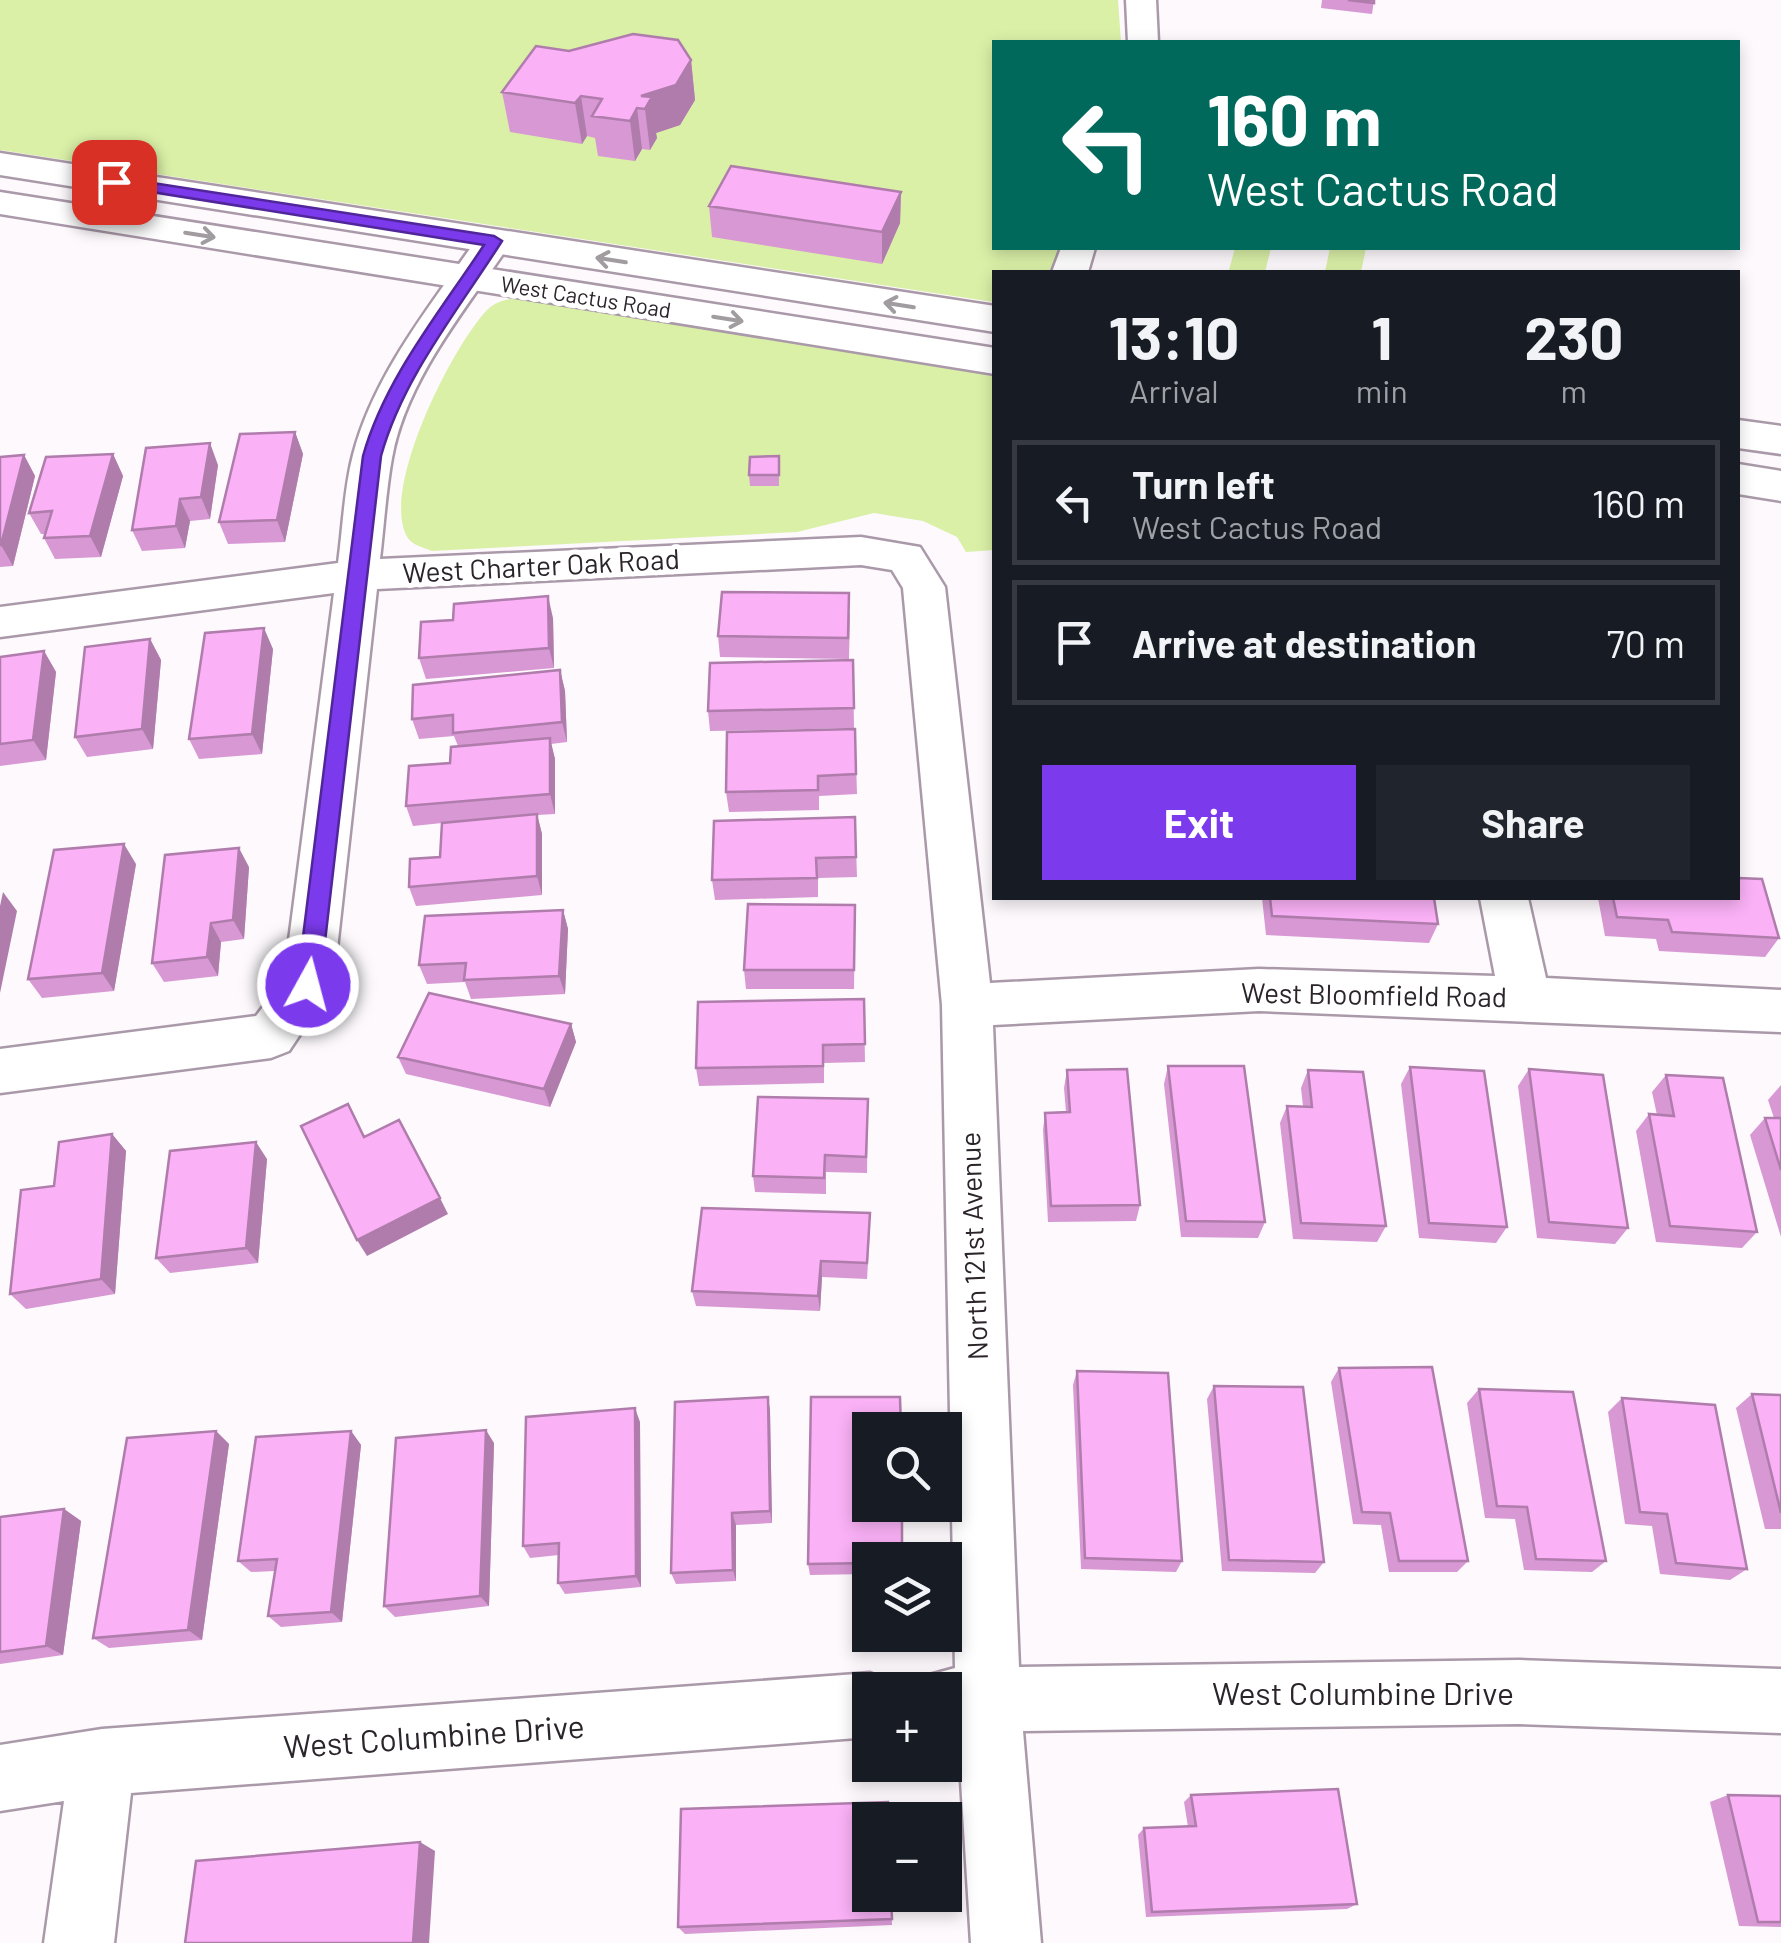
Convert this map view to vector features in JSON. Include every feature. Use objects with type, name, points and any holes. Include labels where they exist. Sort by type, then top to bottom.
[{"type":"street","points":[[1141,0],[1143,40]]},
{"type":"street","name":"West Cactus Road","points":[[0,164],[992,320]]},
{"type":"street","name":"West Cactus Road","points":[[0,203],[992,361]]},
{"type":"street","points":[[0,1071],[270,1036],[308,985],[372,456],[382,419],[494,241]]},
{"type":"street","points":[[1740,434],[1781,440]]},
{"type":"street","points":[[1740,479],[1781,486]]},
{"type":"street","name":"West Charter Oak Road","points":[[0,622],[356,575],[862,550],[905,557]]},
{"type":"street","name":"North 121st Avenue","points":[[905,557],[924,587],[967,1005],[967,1698],[1006,1943]]},
{"type":"street","points":[[1504,900],[1526,998]]},
{"type":"street","name":"West Bloomfield Road","points":[[967,1005],[1259,990],[1526,998],[1781,1012]]},
{"type":"street","name":"West Columbine Drive","points":[[967,1698],[1518,1692],[1781,1701]]},
{"type":"street","name":"West Columbine Drive","points":[[0,1778],[102,1762],[852,1706]]},
{"type":"street","points":[[79,1943],[102,1762]]},
{"type":"green space","points":[[0,0],[1118,0],[1121,40],[992,40],[992,250],[1064,250],[1057,270],[992,270],[992,302],[0,150]]},
{"type":"green space","points":[[1234,250],[1270,250],[1266,270],[1229,270]]},
{"type":"green space","points":[[1330,250],[1366,250],[1361,270],[1325,270]]},
{"type":"green space","points":[[515,298],[992,372],[992,550],[966,552],[957,537],[923,521],[874,513],[797,532],[432,551],[417,545],[406,535],[401,513],[412,452],[456,354],[472,328],[490,307]]},
{"type":"building","points":[[633,34],[678,40],[691,60],[676,85],[641,96],[652,97],[645,109],[637,108],[630,121],[592,116],[602,99],[581,96],[575,103],[502,92],[536,46],[569,51]]},
{"type":"building","points":[[731,166],[901,192],[882,232],[709,206]]},
{"type":"building","points":[[295,432],[277,520],[219,522],[240,434]]},
{"type":"building","points":[[210,443],[201,497],[180,499],[176,526],[132,530],[146,448]]},
{"type":"building","points":[[113,454],[90,536],[44,538],[52,511],[29,513],[46,457]]},
{"type":"building","points":[[24,455],[1,545],[0,545],[0,457]]},
{"type":"building","points":[[779,456],[779,475],[749,475],[750,457]]},
{"type":"building","points":[[722,592],[849,593],[848,638],[718,636]]},
{"type":"building","points":[[548,596],[549,648],[419,658],[421,622],[453,620],[454,604]]},
{"type":"building","points":[[264,628],[252,734],[189,739],[205,633]]},
{"type":"building","points":[[150,639],[142,729],[75,737],[85,647]]},
{"type":"building","points":[[44,651],[33,740],[0,744],[0,657]]},
{"type":"building","points":[[853,660],[854,708],[708,711],[710,663]]},
{"type":"building","points":[[560,670],[562,722],[453,733],[453,715],[412,719],[413,685]]},
{"type":"building","points":[[855,729],[856,774],[818,776],[818,790],[726,792],[727,732]]},
{"type":"building","points":[[550,738],[550,794],[406,806],[409,766],[450,763],[451,747]]},
{"type":"building","points":[[537,814],[537,876],[409,887],[410,859],[440,857],[442,823]]},
{"type":"building","points":[[855,817],[856,857],[816,858],[817,878],[712,880],[714,821]]},
{"type":"building","points":[[124,844],[102,973],[28,979],[54,850]]},
{"type":"building","points":[[239,848],[233,920],[211,923],[207,957],[152,963],[165,855]]},
{"type":"building","points":[[1740,878],[1762,879],[1779,938],[1672,932],[1668,920],[1617,917],[1613,900],[1740,900]]},
{"type":"building","points":[[1270,900],[1434,900],[1438,924],[1272,916]]},
{"type":"building","points":[[748,904],[855,905],[854,970],[744,970]]},
{"type":"building","points":[[563,910],[559,976],[464,980],[466,963],[419,965],[425,916]]},
{"type":"building","points":[[429,993],[571,1024],[544,1089],[398,1057]]},
{"type":"building","points":[[864,999],[865,1044],[823,1045],[823,1066],[696,1068],[698,1002]]},
{"type":"building","points":[[1168,1066],[1244,1066],[1265,1222],[1186,1221]]},
{"type":"building","points":[[1410,1067],[1484,1071],[1507,1227],[1429,1223]]},
{"type":"building","points":[[1127,1069],[1140,1205],[1051,1206],[1045,1113],[1070,1112],[1067,1070]]},
{"type":"building","points":[[1529,1069],[1603,1075],[1628,1228],[1549,1222]]},
{"type":"building","points":[[1308,1070],[1363,1072],[1386,1226],[1301,1223],[1287,1106],[1312,1107]]},
{"type":"building","points":[[1666,1075],[1723,1078],[1757,1232],[1670,1226],[1649,1114],[1674,1116]]},
{"type":"building","points":[[758,1097],[868,1099],[866,1157],[825,1155],[824,1178],[753,1176]]},
{"type":"building","points":[[348,1104],[364,1137],[399,1120],[440,1198],[357,1240],[301,1126]]},
{"type":"building","points":[[1765,1118],[1781,1118],[1781,1170]]},
{"type":"building","points":[[112,1134],[101,1279],[10,1294],[21,1190],[54,1186],[59,1142]]},
{"type":"building","points":[[256,1142],[246,1248],[156,1258],[170,1151]]},
{"type":"building","points":[[702,1208],[870,1213],[867,1263],[821,1261],[818,1296],[692,1291]]},
{"type":"building","points":[[1432,1367],[1468,1561],[1399,1561],[1390,1513],[1362,1512],[1339,1368]]},
{"type":"building","points":[[1077,1371],[1168,1373],[1182,1561],[1085,1558]]},
{"type":"building","points":[[1214,1386],[1303,1387],[1324,1562],[1229,1560]]},
{"type":"building","points":[[1479,1389],[1573,1392],[1606,1561],[1536,1559],[1527,1507],[1497,1506]]},
{"type":"building","points":[[1752,1394],[1781,1395],[1781,1513]]},
{"type":"building","points":[[768,1397],[770,1511],[732,1513],[733,1570],[671,1573],[675,1402]]},
{"type":"building","points":[[811,1397],[900,1397],[900,1412],[852,1412],[852,1522],[902,1522],[902,1542],[852,1542],[852,1563],[808,1564]]},
{"type":"building","points":[[1622,1398],[1715,1405],[1747,1569],[1676,1563],[1667,1514],[1640,1512]]},
{"type":"building","points":[[635,1408],[636,1576],[558,1583],[559,1543],[523,1546],[526,1417]]},
{"type":"building","points":[[486,1430],[480,1596],[384,1606],[396,1438]]},
{"type":"building","points":[[216,1431],[188,1630],[93,1638],[127,1438]]},
{"type":"building","points":[[351,1431],[331,1612],[268,1616],[277,1559],[238,1561],[256,1437]]},
{"type":"building","points":[[64,1509],[46,1646],[0,1652],[0,1517]]},
{"type":"building","points":[[1338,1789],[1357,1904],[1152,1912],[1144,1828],[1196,1826],[1191,1795]]},
{"type":"building","points":[[1728,1795],[1781,1796],[1781,1922],[1758,1922]]},
{"type":"building","points":[[852,1803],[852,1912],[892,1912],[892,1919],[678,1927],[681,1809]]},
{"type":"building","points":[[420,1842],[413,1943],[185,1943],[196,1861]]},
{"type":"route","points":[[114,182],[494,241],[399,389],[382,419],[372,456],[308,985]]}]
